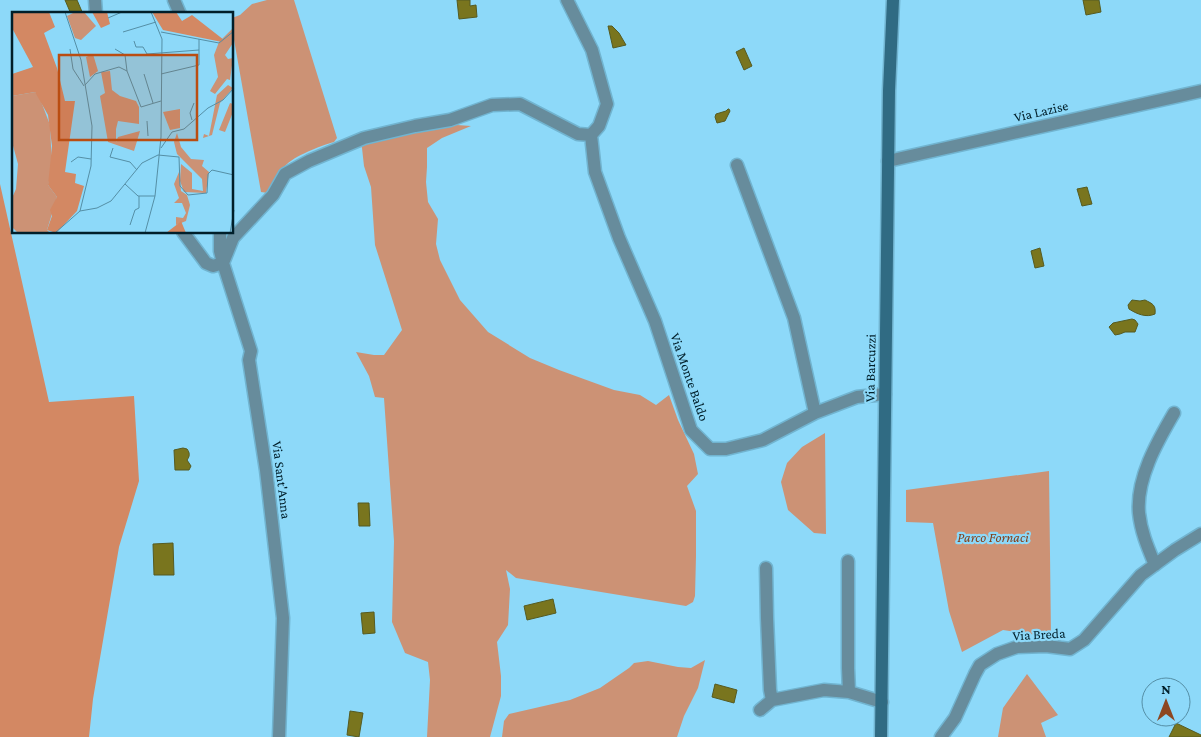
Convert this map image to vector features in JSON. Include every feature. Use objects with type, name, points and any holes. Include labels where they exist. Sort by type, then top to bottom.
[{"type":"street","points":[[174,0],[179,12]]},
{"type":"street","points":[[185,234],[206,262],[213,266],[223,263],[234,238],[273,195],[285,174],[309,161],[364,138],[450,120],[492,106],[520,104],[578,134],[591,135],[599,126],[607,104],[592,50],[567,0]]},
{"type":"street","name":"Via Barcuzzi","points":[[881,737],[889,91],[893,0]]},
{"type":"street","name":"Via Lazise","points":[[888,161],[1201,91]]},
{"type":"street","name":"Via Monte Baldo","points":[[591,135],[595,172],[619,238],[655,321],[691,430],[710,449],[726,449],[763,440],[814,413],[857,397],[885,394]]},
{"type":"street","points":[[737,165],[794,318],[814,413]]},
{"type":"street","name":"Via Sant'Anna","points":[[220,234],[220,251],[223,263],[251,351],[249,360],[266,470],[283,618],[279,737]]},
{"type":"street","points":[[1155,565],[1142,531],[1139,512],[1140,498],[1142,482],[1148,464],[1157,443],[1174,413]]},
{"type":"street","name":"Via Breda","points":[[941,737],[955,718],[980,665],[997,654],[1017,647],[1046,646],[1070,649],[1084,640],[1141,575],[1201,534]]},
{"type":"street","points":[[848,561],[848,668],[850,692]]},
{"type":"street","points":[[766,568],[772,700]]},
{"type":"street","points":[[760,710],[772,700],[824,690],[850,692],[882,702]]},
{"type":"green space","points":[[267,0],[294,0],[337,138],[334,142],[289,162],[277,175],[268,193],[261,192],[234,40],[234,17],[240,15],[252,4]]},
{"type":"green space","points":[[451,123],[471,126],[442,138],[427,148],[426,182],[428,202],[438,219],[436,244],[440,260],[460,300],[488,332],[530,358],[614,390],[640,395],[656,405],[669,395],[694,454],[698,474],[687,486],[696,511],[696,556],[695,596],[693,602],[686,606],[516,578],[506,570],[510,589],[508,625],[497,642],[501,696],[490,737],[427,737],[430,680],[428,662],[405,653],[392,622],[394,541],[384,398],[375,397],[369,376],[356,352],[384,355],[402,330],[375,245],[371,187],[364,166],[361,145]]},
{"type":"green space","points":[[825,433],[826,534],[814,533],[788,510],[781,482],[787,463],[802,447]]},
{"type":"green space","name":"Parco Fornaci","points":[[1049,471],[1051,637],[1003,630],[962,652],[949,611],[933,523],[906,522],[906,490]]},
{"type":"green space","points":[[705,660],[698,688],[684,716],[677,737],[502,737],[504,721],[509,714],[570,700],[600,688],[634,663],[648,661],[691,668]]},
{"type":"green space","points":[[1027,674],[1058,715],[1041,723],[1046,737],[998,737],[1003,708]]},
{"type":"shaded area","points":[[65,0],[77,0],[82,12],[70,12]]},
{"type":"shaded area","points":[[457,0],[470,0],[470,6],[476,5],[477,17],[459,19]]},
{"type":"shaded area","points":[[1083,0],[1099,0],[1101,12],[1086,15]]},
{"type":"shaded area","points":[[608,26],[612,26],[619,33],[626,45],[613,48]]},
{"type":"shaded area","points":[[744,48],[752,66],[744,70],[736,52]]},
{"type":"shaded area","points":[[728,109],[730,111],[725,121],[717,123],[716,114]]},
{"type":"shaded area","points":[[0,184],[49,402],[134,396],[139,481],[119,547],[93,699],[89,737],[0,737]]},
{"type":"shaded area","points":[[1087,187],[1092,204],[1082,206],[1077,189]]},
{"type":"shaded area","points":[[1040,248],[1044,266],[1035,268],[1031,251]]},
{"type":"shaded area","points":[[1132,300],[1145,300],[1150,303],[1155,309],[1155,314],[1142,315],[1129,309],[1128,305]]},
{"type":"shaded area","points":[[1132,319],[1138,324],[1135,332],[1115,335],[1109,327],[1113,323]]},
{"type":"shaded area","points":[[183,448],[189,452],[187,460],[191,466],[189,470],[175,470],[174,450]]},
{"type":"shaded area","points":[[358,503],[369,503],[370,526],[359,526]]},
{"type":"shaded area","points":[[173,543],[174,575],[154,575],[153,544]]},
{"type":"shaded area","points":[[553,599],[556,613],[527,620],[524,606]]},
{"type":"shaded area","points":[[374,612],[375,633],[363,634],[361,613]]},
{"type":"shaded area","points":[[715,684],[737,690],[734,703],[712,697]]},
{"type":"shaded area","points":[[350,711],[363,713],[359,737],[347,735]]},
{"type":"shaded area","points":[[1174,727],[1184,727],[1201,735],[1201,737],[1169,737]]}]
